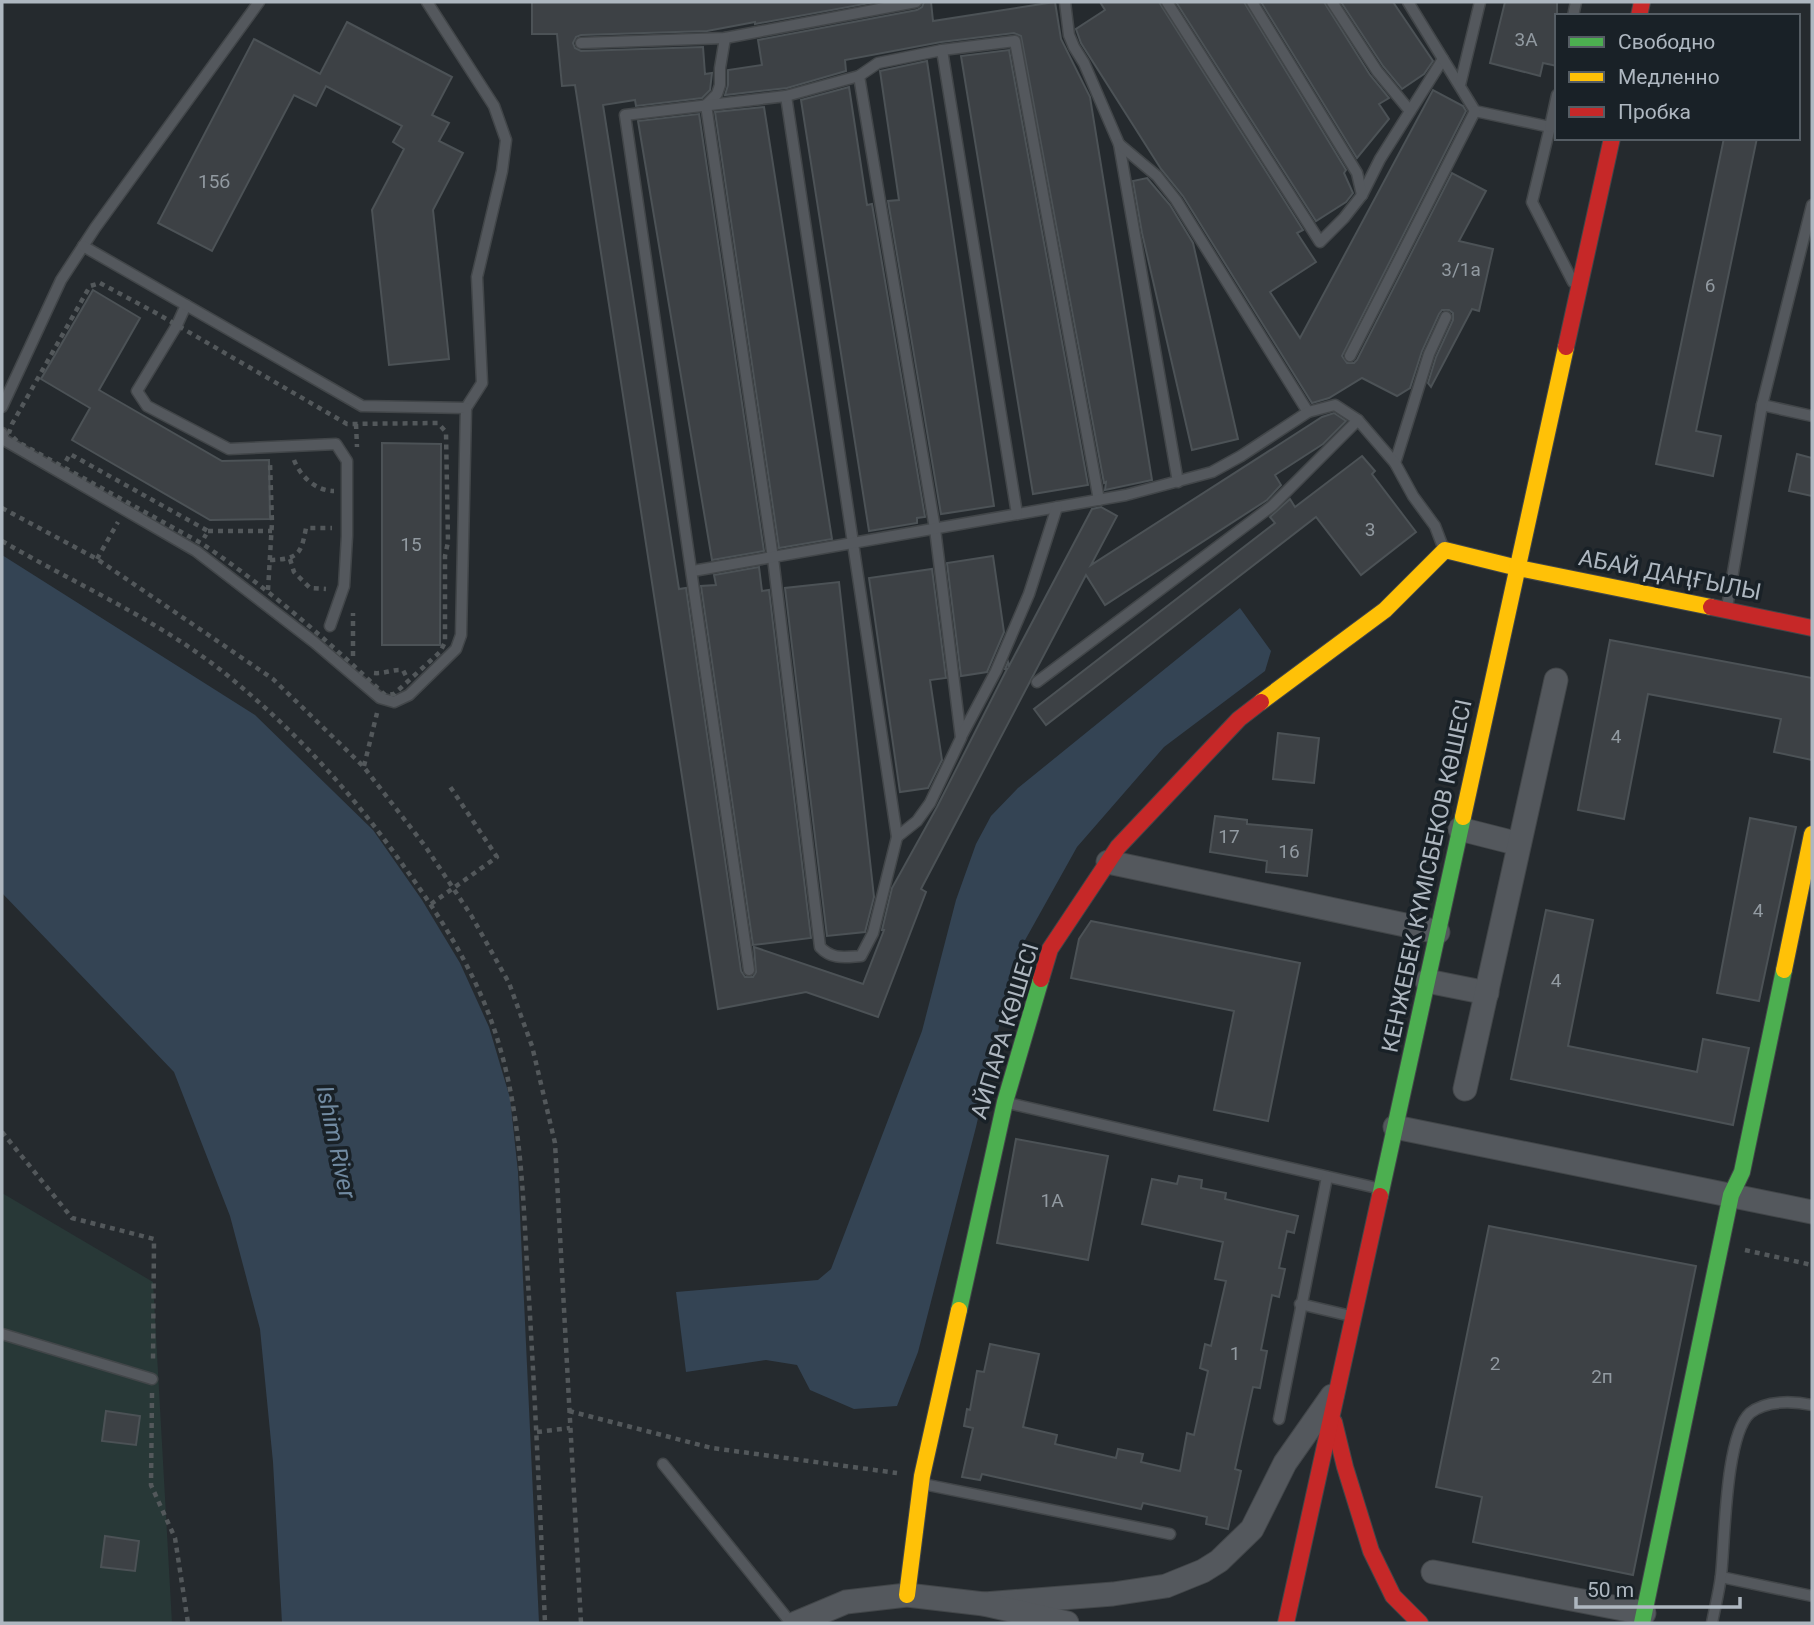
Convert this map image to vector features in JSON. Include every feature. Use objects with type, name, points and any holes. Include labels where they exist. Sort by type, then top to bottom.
[{"type":"street","name":"КЕНЖЕБЕК КҮМІСБЕКОВ КӨШЕСІ","points":[[1286,1623],[1612,140]]},
{"type":"street","name":"АБАЙ ДАҢҒЫЛЫ","points":[[1445,550],[1518,568],[1812,628]]},
{"type":"street","name":"АЙПАРА КӨШЕСІ","points":[[907,1595],[921,1480],[1005,1102],[1050,949],[1118,847],[1239,719],[1385,610],[1445,550]]},
{"type":"street","points":[[1465,1089],[1556,680]]},
{"type":"street","points":[[1460,829],[1520,844]]},
{"type":"street","points":[[1433,1572],[1643,1618],[1731,1195],[1742,1172],[1812,834]]},
{"type":"street","points":[[1108,862],[1438,932]]},
{"type":"street","points":[[1427,981],[1486,993]]},
{"type":"street","points":[[1395,1127],[1812,1212]]},
{"type":"street","points":[[984,1604],[1113,1594],[1166,1586],[1203,1571],[1219,1561],[1252,1529],[1285,1463],[1338,1387]]},
{"type":"street","points":[[1332,1415],[1371,1551],[1393,1596],[1420,1623]]},
{"type":"street","points":[[793,1623],[846,1601],[907,1595],[984,1604],[1067,1623]]},
{"type":"lane","points":[[2,407],[61,280],[259,2]]},
{"type":"lane","points":[[2,433],[4,440],[62,468],[125,509],[198,547],[380,698],[394,702],[409,695],[456,649],[461,635],[466,408],[482,383],[477,277],[502,171],[506,140],[494,106],[427,2]]},
{"type":"lane","points":[[581,43],[725,38],[916,2]]},
{"type":"lane","points":[[1065,2],[1069,35],[1119,144],[1178,482]]},
{"type":"lane","points":[[1167,2],[1320,242],[1362,195],[1380,159],[1443,59]]},
{"type":"lane","points":[[1252,2],[1357,173],[1362,195]]},
{"type":"lane","points":[[1332,2],[1377,71],[1410,111]]},
{"type":"lane","points":[[1408,2],[1475,111],[1550,127]]},
{"type":"lane","points":[[1460,85],[1480,2]]},
{"type":"lane","points":[[706,105],[717,94],[720,85],[725,38]]},
{"type":"lane","points":[[749,970],[625,115],[786,96],[859,76],[878,63],[942,50],[1015,41],[1099,500]]},
{"type":"lane","points":[[942,50],[1017,514]]},
{"type":"lane","points":[[859,76],[935,529],[961,738]]},
{"type":"lane","points":[[706,105],[773,558],[820,947],[836,958],[861,956],[876,924],[897,837],[786,96]]},
{"type":"lane","points":[[1555,105],[1532,202],[1578,293]]},
{"type":"lane","points":[[1350,356],[1475,111]]},
{"type":"lane","points":[[1119,144],[1157,176],[1176,200],[1308,412]]},
{"type":"lane","points":[[1727,610],[1762,405],[1809,227],[1812,205]]},
{"type":"lane","points":[[83,246],[362,406],[466,408]]},
{"type":"lane","points":[[186,305],[137,391],[147,406],[229,449],[336,444],[347,461],[344,586],[330,626]]},
{"type":"lane","points":[[1395,463],[1429,354],[1446,317]]},
{"type":"lane","points":[[693,571],[1099,500],[1178,482],[1222,466],[1308,412],[1335,405],[1358,420],[1395,463],[1413,496],[1435,526],[1445,550]]},
{"type":"lane","points":[[1762,405],[1812,416]]},
{"type":"lane","points":[[1037,681],[1272,506],[1358,420]]},
{"type":"lane","points":[[897,837],[917,821],[930,803],[996,671],[1029,594],[1057,507]]},
{"type":"lane","points":[[1005,1102],[1381,1189]]},
{"type":"lane","points":[[1279,1419],[1326,1177]]},
{"type":"lane","points":[[1300,1304],[1353,1316]]},
{"type":"lane","points":[[2,1335],[152,1380]]},
{"type":"lane","points":[[1712,1623],[1721,1577],[1727,1502],[1737,1433],[1751,1413],[1775,1403],[1812,1405]]},
{"type":"lane","points":[[663,1464],[793,1623]]},
{"type":"lane","points":[[921,1480],[1170,1534]]},
{"type":"lane","points":[[1721,1577],[1812,1596]]},
{"type":"path","points":[[100,284],[177,325],[347,424],[438,423],[446,432],[448,542],[445,556],[445,642],[440,652],[394,694],[385,695],[304,620],[268,592],[198,547],[18,442],[9,433],[90,286],[100,284]]},
{"type":"path","points":[[288,446],[297,469],[313,484],[328,491],[347,490]]},
{"type":"path","points":[[268,592],[272,531],[270,447]]},
{"type":"path","points":[[62,468],[70,454],[208,531],[272,531]]},
{"type":"path","points":[[2,508],[97,559],[273,679],[363,766],[425,846],[454,889],[509,983],[532,1046],[555,1143],[581,1623]]},
{"type":"path","points":[[97,559],[125,509]]},
{"type":"path","points":[[270,560],[290,559],[295,556],[304,543],[306,528],[347,528]]},
{"type":"path","points":[[198,547],[208,531]]},
{"type":"path","points":[[2,541],[146,621],[225,674],[305,745],[342,783],[376,827],[431,904],[457,947],[498,1040],[515,1113],[537,1432],[545,1623]]},
{"type":"path","points":[[290,559],[294,572],[310,588],[321,590],[344,586]]},
{"type":"path","points":[[353,657],[364,663]]},
{"type":"path","points":[[371,672],[383,674],[391,669],[403,670],[408,680]]},
{"type":"path","points":[[363,766],[380,698]]},
{"type":"path","points":[[431,904],[497,856],[449,785]]},
{"type":"path","points":[[1721,1244],[1812,1265]]},
{"type":"path","points":[[569,1411],[712,1448],[921,1480]]},
{"type":"path","points":[[537,1432],[570,1428]]},
{"type":"shaded area","points":[[2,1193],[153,1282],[172,1623],[2,1623]]},
{"type":"water","name":"Ishim River","points":[[2,555],[255,715],[373,830],[422,900],[460,963],[489,1027],[510,1098],[518,1172],[539,1623],[282,1623],[273,1462],[260,1329],[230,1216],[174,1072],[2,893]]},
{"type":"water","points":[[1240,608],[1271,651],[1265,671],[1164,747],[1077,847],[1024,942],[1002,1013],[976,1127],[918,1352],[897,1406],[854,1409],[810,1390],[797,1365],[766,1360],[686,1372],[676,1292],[818,1280],[831,1269],[922,1031],[956,900],[976,844],[991,816],[1018,788]]},
{"type":"building","points":[[532,2],[875,2],[707,31],[581,35],[576,37],[573,43],[575,48],[581,51],[703,47],[705,74],[712,73],[710,90],[702,98],[636,106],[635,100],[603,105],[679,589],[686,588],[741,971],[745,977],[753,977],[756,972],[754,947],[863,984],[884,930],[892,888],[937,807],[1007,669],[1008,662],[1009,666],[1092,509],[1101,507],[1117,516],[1091,565],[1322,417],[1334,413],[1346,421],[1323,444],[1275,475],[1281,485],[1267,500],[1105,605],[1086,575],[921,889],[926,892],[878,1017],[806,992],[718,1009],[575,85],[562,86],[557,34],[532,34]]},
{"type":"building","points":[[924,2],[931,2],[933,21],[1055,2],[1061,39],[1090,97],[1152,480],[1105,490],[1106,482],[1104,483],[1021,36],[1014,33],[941,42],[845,60],[846,71],[787,88],[725,95],[728,70],[762,65],[758,40],[917,10]]},
{"type":"building","points":[[1100,2],[1159,2],[1303,230],[1297,233],[1316,262],[1270,292],[1300,338],[1433,90],[1463,106],[1466,111],[1342,356],[1347,363],[1357,360],[1452,173],[1486,191],[1459,241],[1493,249],[1479,311],[1472,309],[1431,387],[1428,383],[1436,357],[1453,320],[1453,313],[1449,310],[1442,310],[1439,314],[1422,351],[1410,388],[1397,396],[1362,378],[1329,398],[1312,403],[1183,196],[1161,169],[1081,43],[1076,29],[1105,10]]},
{"type":"building","points":[[1176,2],[1244,2],[1346,170],[1344,173],[1353,193],[1346,202],[1316,221]]},
{"type":"building","points":[[1261,2],[1324,2],[1370,75],[1389,98],[1379,104],[1389,119],[1357,158]]},
{"type":"building","points":[[1341,2],[1393,2],[1433,61],[1424,74],[1402,89],[1383,66]]},
{"type":"building","points":[[1505,2],[1557,2],[1555,66],[1543,63],[1540,76],[1490,63]]},
{"type":"building","points":[[347,22],[452,77],[432,115],[449,123],[439,141],[463,153],[433,210],[449,359],[389,365],[372,210],[404,149],[393,142],[402,126],[326,86],[316,106],[294,95],[212,251],[158,223],[254,39],[320,74]]},
{"type":"building","points":[[1009,50],[1088,485],[1033,494],[961,56]]},
{"type":"building","points":[[927,61],[994,506],[941,514],[888,201],[899,200],[880,71]]},
{"type":"building","points":[[849,87],[867,205],[872,204],[925,517],[917,518],[917,523],[869,531],[801,100]]},
{"type":"building","points":[[764,107],[832,539],[779,548],[715,112]]},
{"type":"building","points":[[699,114],[764,551],[712,560],[638,121]]},
{"type":"building","points":[[1724,140],[1757,140],[1696,431],[1721,436],[1713,476],[1656,464]]},
{"type":"building","points":[[1147,178],[1170,205],[1193,243],[1238,439],[1192,450],[1142,233],[1133,181]]},
{"type":"building","points":[[93,290],[140,318],[99,390],[222,461],[269,460],[270,519],[210,520],[72,440],[90,408],[41,379]]},
{"type":"building","points":[[382,443],[441,444],[440,645],[382,645]]},
{"type":"building","points":[[1797,454],[1812,458],[1812,496],[1789,491]]},
{"type":"building","points":[[1362,456],[1375,471],[1372,474],[1416,532],[1361,575],[1316,517],[1046,725],[1034,709],[1275,523],[1270,517],[1290,499],[1295,507]]},
{"type":"building","points":[[993,556],[1004,632],[987,672],[961,676],[947,563]]},
{"type":"building","points":[[759,567],[762,591],[769,590],[811,938],[753,945],[701,586],[716,585],[714,575]]},
{"type":"building","points":[[932,569],[946,678],[930,680],[942,760],[928,788],[900,792],[869,578]]},
{"type":"building","points":[[839,582],[874,897],[865,932],[827,936],[785,588]]},
{"type":"building","points":[[1610,640],[1812,678],[1812,760],[1774,752],[1781,719],[1648,694],[1624,819],[1578,810]]},
{"type":"building","points":[[1278,733],[1319,738],[1314,783],[1273,779]]},
{"type":"building","points":[[1215,816],[1247,820],[1247,824],[1312,830],[1307,876],[1266,872],[1267,861],[1210,852]]},
{"type":"building","points":[[1750,818],[1796,827],[1759,1001],[1717,993]]},
{"type":"building","points":[[1546,910],[1593,920],[1568,1046],[1697,1072],[1703,1039],[1749,1048],[1733,1125],[1511,1079]]},
{"type":"building","points":[[1091,921],[1300,963],[1268,1121],[1214,1110],[1234,1011],[1071,978],[1079,939]]},
{"type":"building","points":[[1016,1139],[1108,1156],[1088,1260],[997,1243]]},
{"type":"building","points":[[1179,1176],[1202,1180],[1201,1188],[1226,1193],[1225,1199],[1298,1216],[1294,1233],[1287,1231],[1279,1268],[1285,1269],[1279,1297],[1272,1295],[1261,1350],[1267,1351],[1260,1388],[1253,1387],[1235,1469],[1241,1471],[1228,1529],[1206,1524],[1207,1517],[1143,1503],[1141,1509],[982,1474],[980,1480],[962,1477],[973,1428],[964,1426],[967,1409],[970,1410],[977,1371],[984,1372],[990,1344],[1039,1354],[1023,1427],[1057,1435],[1055,1444],[1116,1458],[1118,1449],[1143,1454],[1141,1462],[1180,1471],[1187,1433],[1194,1435],[1208,1371],[1200,1368],[1205,1344],[1211,1346],[1226,1281],[1215,1279],[1223,1242],[1142,1224],[1152,1179],[1177,1184]]},
{"type":"building","points":[[1489,1226],[1696,1266],[1633,1575],[1473,1542],[1482,1497],[1436,1487]]},
{"type":"building","points":[[106,1411],[140,1416],[136,1445],[102,1441]]},
{"type":"building","points":[[105,1536],[139,1541],[135,1571],[101,1567]]},
{"type":"traffic: fast","points":[[1380,1196],[1463,817]]},
{"type":"traffic: fast","points":[[1642,1623],[1731,1195],[1742,1172],[1784,970]]},
{"type":"traffic: fast","points":[[959,1310],[1005,1102],[1041,979]]},
{"type":"traffic: slow","points":[[1463,817],[1566,347]]},
{"type":"traffic: slow","points":[[1261,702],[1385,610],[1445,550],[1518,568],[1711,607]]},
{"type":"traffic: slow","points":[[1784,970],[1812,834]]},
{"type":"traffic: slow","points":[[907,1595],[922,1476],[959,1310]]},
{"type":"traffic: jam","points":[[1639,14],[1642,2]]},
{"type":"traffic: jam","points":[[1566,347],[1612,140]]},
{"type":"traffic: jam","points":[[1711,607],[1812,628]]},
{"type":"traffic: jam","points":[[1041,979],[1050,949],[1118,847],[1239,719],[1261,702]]},
{"type":"traffic: jam","points":[[1286,1623],[1380,1196]]},
{"type":"traffic: jam","points":[[1334,1422],[1371,1551],[1393,1596],[1420,1623]]}]
